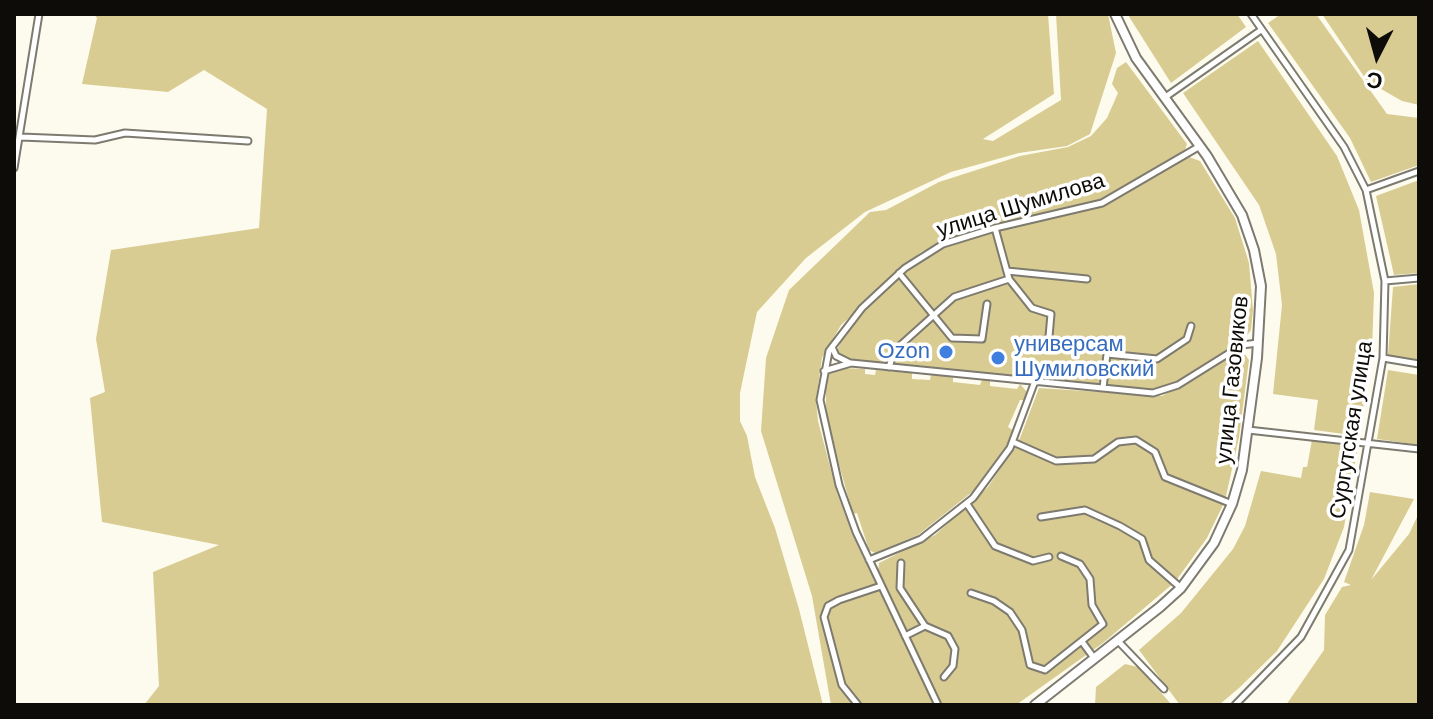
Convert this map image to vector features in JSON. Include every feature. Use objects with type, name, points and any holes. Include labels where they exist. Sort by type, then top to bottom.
[{"type":"street","points":[[14,168],[39,14]]},
{"type":"street","name":"улица Газовиков","points":[[1035,705],[1181,588],[1214,543],[1232,504],[1248,430],[1259,343],[1261,286],[1251,238],[1230,190],[1136,58],[1115,14]]},
{"type":"street","name":"Сургутская улица","points":[[1235,705],[1301,637],[1349,550],[1383,358],[1385,281],[1366,190],[1344,147],[1251,14]]},
{"type":"street","points":[[1164,98],[1261,30]]},
{"type":"street","points":[[21,137],[95,140],[125,133],[248,141]]},
{"type":"street","name":"улица Шумилова","points":[[938,705],[869,560],[829,454],[820,400],[821,378],[832,345],[862,308],[899,273],[943,244],[995,228],[1102,203],[1200,146]]},
{"type":"street","points":[[1366,190],[1419,171]]},
{"type":"street","points":[[995,228],[1009,279],[1032,308],[1051,314],[1048,348],[1018,345]]},
{"type":"street","points":[[1007,271],[1087,279]]},
{"type":"street","points":[[899,273],[952,338],[979,340],[983,337],[987,304]]},
{"type":"street","points":[[1385,281],[1419,278]]},
{"type":"street","points":[[889,367],[895,350],[932,314],[962,292],[1009,279]]},
{"type":"street","points":[[1103,388],[1107,354],[1157,359],[1187,339],[1191,326]]},
{"type":"street","points":[[821,378],[826,369],[851,363],[1162,392],[1242,345],[1259,343]]},
{"type":"street","points":[[832,345],[836,356],[851,363]]},
{"type":"street","points":[[826,360],[836,356]]},
{"type":"street","points":[[1383,358],[1419,364]]},
{"type":"street","points":[[826,360],[835,365]]},
{"type":"street","points":[[869,560],[921,539],[967,504],[994,473],[1013,442],[1035,381]]},
{"type":"street","points":[[1248,430],[1419,449]]},
{"type":"street","points":[[1013,442],[1056,461],[1094,459],[1118,442],[1136,440],[1155,452],[1165,477],[1232,504]]},
{"type":"street","points":[[967,504],[995,546],[1033,561],[1049,557]]},
{"type":"street","points":[[1041,517],[1085,510],[1120,526],[1142,539],[1149,560],[1181,588]]},
{"type":"street","points":[[971,593],[994,601],[1010,612],[1022,630],[1029,663],[1035,669],[1048,669],[1101,628],[1103,622],[1092,605],[1090,579],[1080,564],[1061,556]]},
{"type":"street","points":[[901,563],[900,588],[925,626],[948,636],[955,649],[953,666],[944,677]]},
{"type":"street","points":[[858,705],[842,685],[824,617],[833,603],[881,586]]},
{"type":"street","points":[[905,636],[925,626]]},
{"type":"street","points":[[1118,641],[1164,689]]},
{"type":"street","points":[[1083,643],[1095,659]]},
{"type":"shaded area","points":[[94,14],[1048,14],[1054,94],[983,139],[993,141],[1061,100],[1056,14],[1108,14],[1116,53],[1090,134],[1067,146],[1019,153],[951,172],[865,212],[806,258],[757,312],[740,393],[740,421],[747,436],[755,477],[775,528],[799,609],[823,705],[144,705],[159,686],[153,572],[219,545],[102,522],[90,398],[105,392],[96,339],[111,250],[259,228],[267,109],[204,70],[168,92],[82,84],[97,18]]},
{"type":"shaded area","points":[[1237,14],[1246,27],[1171,83],[1128,15]]},
{"type":"shaded area","points":[[1281,14],[1316,14],[1387,114],[1419,118],[1419,165],[1371,182],[1350,138],[1268,23]]},
{"type":"shaded area","points":[[1322,14],[1419,14],[1419,105],[1402,101],[1367,81]]},
{"type":"shaded area","points":[[1258,41],[1337,156],[1359,210],[1374,293],[1372,351],[1359,436],[1314,430],[1318,400],[1273,394],[1282,305],[1276,254],[1259,205],[1183,93]]},
{"type":"shaded area","points":[[1126,62],[1187,144],[1185,150],[1101,199],[966,232],[921,252],[841,325],[822,358],[816,400],[818,421],[837,493],[852,534],[934,705],[831,705],[812,596],[761,431],[766,358],[789,290],[870,212],[886,210],[939,182],[1020,156],[1068,147],[1091,136],[1107,118],[1118,93],[1112,84],[1117,68]]},
{"type":"shaded area","points":[[1189,157],[1200,161],[1235,218],[1249,263],[1253,310],[1251,330],[1245,338],[1176,382],[1161,389],[1143,389],[852,360],[836,352],[847,330],[865,310],[907,271],[944,248],[996,231],[1103,206]]},
{"type":"shaded area","points":[[1419,180],[1419,273],[1394,275],[1376,196]]},
{"type":"shaded area","points":[[1419,284],[1419,360],[1388,355],[1393,287]]},
{"type":"shaded area","points":[[1244,353],[1249,360],[1239,437],[1225,501],[1207,538],[1175,582],[1103,643],[1016,705],[942,705],[878,571],[879,563],[935,535],[988,487],[1020,438],[1039,388],[1162,396],[1236,354]]},
{"type":"shaded area","points":[[865,369],[865,374],[875,375],[876,370],[912,373],[912,379],[930,380],[931,375],[953,377],[953,382],[980,385],[982,380],[990,381],[990,386],[1017,389],[1020,384],[1027,392],[1008,427],[1014,431],[1006,446],[972,492],[918,535],[875,553],[869,550],[857,513],[853,514],[826,419],[826,377],[831,371]]},
{"type":"shaded area","points":[[1388,370],[1419,375],[1419,445],[1377,439]]},
{"type":"shaded area","points":[[1312,440],[1358,446],[1344,527],[1324,579],[1277,651],[1239,688],[1219,705],[1180,705],[1139,650],[1181,613],[1233,549],[1245,526],[1261,471],[1301,478],[1303,467],[1307,467]]},
{"type":"shaded area","points":[[1370,492],[1414,499],[1371,580],[1409,534],[1419,513],[1419,705],[1286,705],[1324,650],[1325,615],[1342,587],[1351,585],[1344,582],[1364,525]]},
{"type":"shaded area","points":[[1125,664],[1138,667],[1172,705],[1095,705],[1096,687]]},
{"type":"place","name":"Ozon","points":[[946,352]]},
{"type":"place","name":"универсам Шумиловский","points":[[998,358]]}]
